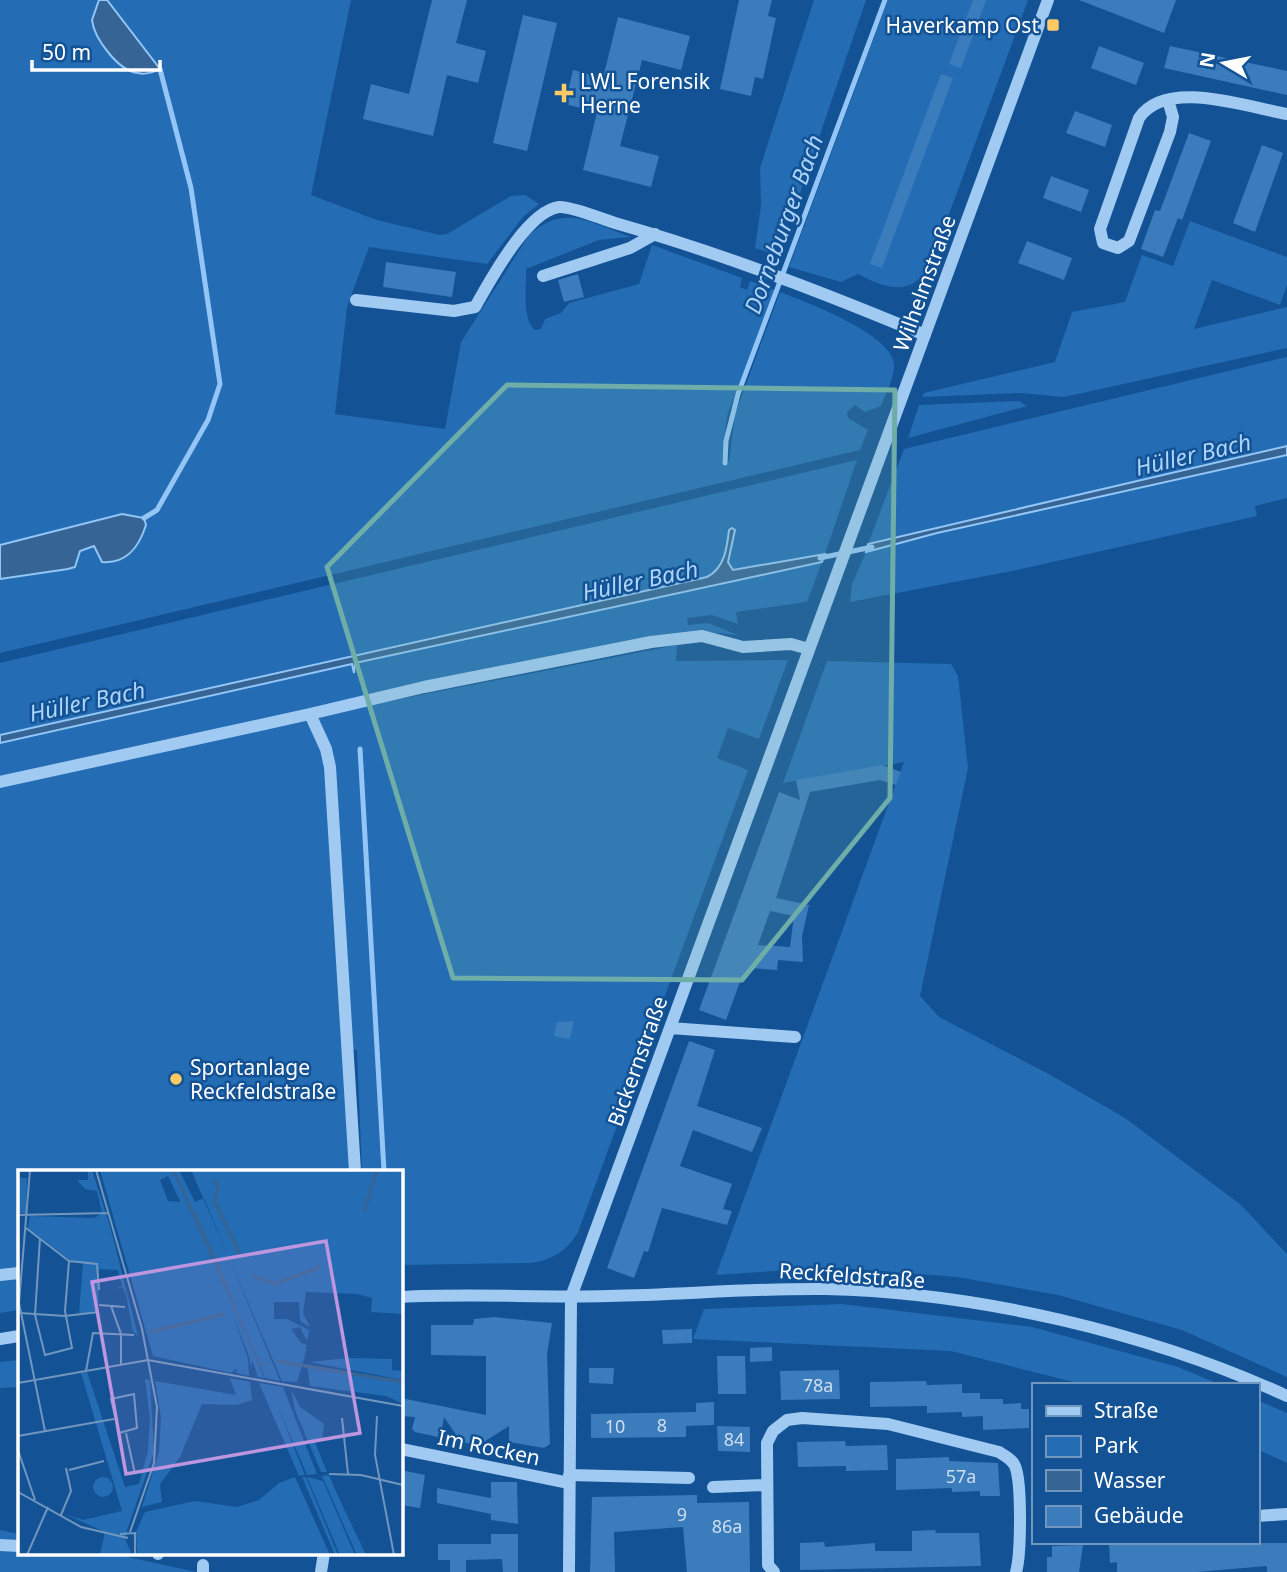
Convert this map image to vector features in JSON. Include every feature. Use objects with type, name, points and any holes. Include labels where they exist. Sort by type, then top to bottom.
[{"type":"street","name":"Wilhelmstraße","points":[[835,580],[1048,0]]},
{"type":"street","points":[[1168,100],[1173,117],[1170,132],[1129,241],[1118,247],[1103,243],[1100,229],[1139,118],[1147,106],[1183,95],[1287,114]]},
{"type":"street","points":[[356,300],[454,312],[475,307],[503,258],[518,240],[541,214],[559,207],[655,234],[810,289],[925,335]]},
{"type":"street","points":[[543,275],[630,248],[655,234]]},
{"type":"street","name":"Bickernstraße","points":[[569,1572],[571,1297],[835,580]]},
{"type":"street","points":[[0,782],[424,687],[652,642],[702,636],[743,647],[791,644],[809,649]]},
{"type":"street","points":[[310,714],[326,749],[330,767],[355,1170]]},
{"type":"street","points":[[670,1028],[795,1037]]},
{"type":"street","points":[[0,1275],[18,1273]]},
{"type":"street","name":"Reckfeldstraße","points":[[402,1297],[571,1297],[828,1289],[1023,1312],[1134,1338],[1258,1383]]},
{"type":"street","points":[[0,1339],[18,1336]]},
{"type":"street","name":"Reckfeldstraße","points":[[1259,1383],[1287,1396]]},
{"type":"street","points":[[774,1572],[768,1565],[767,1443],[773,1431],[786,1420],[802,1418],[888,1424],[999,1452],[1011,1459],[1017,1468],[1020,1524],[1020,1559],[1016,1572]]},
{"type":"street","name":"Im Rocken","points":[[402,1448],[569,1479],[689,1478]]},
{"type":"street","points":[[713,1487],[767,1485]]},
{"type":"street","points":[[1259,1516],[1287,1514]]},
{"type":"street","points":[[1020,1524],[1032,1524]]},
{"type":"street","points":[[0,1545],[18,1546]]},
{"type":"street","points":[[321,1572],[324,1554]]},
{"type":"highlighted area","points":[[507,385],[895,390],[890,798],[742,980],[453,978],[327,567]]},
{"type":"green space","points":[[0,0],[99,0],[92,19],[150,73],[160,69],[107,0],[351,0],[311,195],[377,220],[440,235],[447,234],[511,196],[525,195],[539,204],[523,217],[487,264],[369,247],[347,307],[335,414],[445,429],[461,342],[529,235],[542,225],[566,218],[590,222],[631,237],[599,240],[526,269],[526,310],[535,330],[541,329],[545,319],[561,313],[569,303],[639,284],[652,245],[742,278],[740,287],[747,290],[750,281],[775,290],[727,416],[722,463],[729,462],[735,414],[780,292],[846,321],[864,331],[890,353],[894,369],[881,406],[865,412],[855,405],[847,412],[848,418],[868,430],[860,450],[0,653],[0,579],[75,567],[80,551],[94,546],[97,551],[122,514],[0,545]]},
{"type":"green space","points":[[814,0],[866,0],[800,193],[770,253],[755,248],[761,205],[760,168]]},
{"type":"green space","points":[[888,0],[1028,0],[931,263],[916,281],[899,287],[880,284],[858,274],[841,282],[789,267]]},
{"type":"green space","points":[[1190,221],[1287,257],[1287,285],[1280,305],[1212,280],[1194,329],[1287,307],[1287,348],[1064,397],[1021,393],[922,397],[924,393],[1055,362],[1072,312],[1125,302],[1142,255],[1173,266]]},
{"type":"green space","points":[[1287,357],[1287,446],[868,544],[904,449]]},
{"type":"green space","points":[[1019,401],[1027,406],[908,438],[919,405]]},
{"type":"green space","points":[[1287,455],[1287,498],[1255,506],[1257,516],[1017,570],[850,602],[852,584],[866,552],[937,533]]},
{"type":"green space","points":[[857,460],[825,554],[733,570],[728,562],[735,530],[729,530],[721,563],[707,577],[0,735],[0,663]]},
{"type":"green space","points":[[822,562],[807,602],[736,612],[738,624],[712,615],[687,618],[688,625],[708,623],[738,635],[706,632],[661,636],[379,703],[677,645],[676,661],[788,660],[759,739],[728,728],[717,758],[748,770],[578,1232],[564,1249],[553,1257],[532,1263],[402,1265],[402,1170],[362,1170],[357,1050],[351,1050],[360,1170],[18,1170],[18,1310],[0,1313],[0,743],[352,664],[356,672],[354,663]]},
{"type":"green space","points":[[827,661],[951,664],[958,676],[968,768],[920,996],[939,1017],[1047,1073],[1125,1118],[1241,1205],[1287,1254],[1287,1377],[1182,1330],[1058,1295],[957,1277],[831,1267],[716,1275],[904,762],[783,783]]},
{"type":"green space","points":[[842,1304],[1032,1327],[1178,1367],[1216,1383],[1077,1383],[951,1351],[693,1339],[704,1309]]},
{"type":"green space","points":[[18,1360],[18,1387],[0,1388],[0,1362]]},
{"type":"green space","points":[[1259,1401],[1287,1413],[1287,1463],[1259,1450]]},
{"type":"green space","points":[[0,1530],[18,1534],[18,1554],[115,1554],[196,1572],[0,1572]]},
{"type":"water","points":[[99,0],[107,0],[160,69],[138,73],[130,71],[115,60],[97,36],[92,20]]},
{"type":"water","points":[[1287,446],[1287,455],[937,533],[866,552],[868,544]]},
{"type":"water","points":[[122,514],[144,518],[146,525],[136,547],[125,557],[102,562],[94,546],[80,551],[75,567],[0,579],[0,545]]},
{"type":"water","points":[[729,530],[735,530],[728,562],[733,570],[825,554],[822,562],[355,663],[354,673],[352,664],[0,743],[0,735],[707,577],[721,563]]},
{"type":"building","points":[[432,0],[467,0],[456,43],[486,51],[478,83],[447,75],[433,136],[363,119],[371,84],[409,94]]},
{"type":"building","points":[[739,0],[772,0],[768,16],[776,18],[763,79],[755,77],[751,96],[720,89]]},
{"type":"building","points":[[973,0],[986,0],[961,68],[949,64]]},
{"type":"building","points":[[1079,0],[1176,0],[1164,33]]},
{"type":"building","points":[[523,15],[557,23],[527,151],[493,143]]},
{"type":"building","points":[[618,17],[690,36],[681,70],[642,60],[620,146],[659,156],[651,187],[583,170],[597,112],[565,104],[573,70],[603,78]]},
{"type":"building","points":[[1099,46],[1144,63],[1136,85],[1091,68]]},
{"type":"building","points":[[1170,46],[1287,71],[1287,95],[1164,68]]},
{"type":"building","points":[[941,74],[953,78],[882,268],[870,264]]},
{"type":"building","points":[[1075,111],[1112,125],[1105,147],[1066,133]]},
{"type":"building","points":[[1189,133],[1211,141],[1182,220],[1178,218],[1163,257],[1141,249],[1155,210],[1160,211]]},
{"type":"building","points":[[1262,145],[1283,153],[1255,232],[1233,223]]},
{"type":"building","points":[[1051,176],[1089,190],[1081,212],[1043,198]]},
{"type":"building","points":[[1027,241],[1072,258],[1064,280],[1018,263]]},
{"type":"building","points":[[386,262],[456,272],[452,297],[383,287]]},
{"type":"building","points":[[578,274],[584,297],[564,302],[558,280]]},
{"type":"building","points":[[882,765],[901,772],[896,785],[880,780],[810,792],[776,898],[809,905],[802,936],[803,962],[778,960],[777,970],[749,968],[744,980],[741,979],[726,1020],[699,1010],[779,792],[800,800],[796,780]],"holes":[[[770,911],[794,916],[790,947],[758,945]]]},
{"type":"building","points":[[574,1021],[570,1039],[554,1036],[557,1022]]},
{"type":"building","points":[[689,1041],[715,1050],[697,1106],[762,1128],[752,1152],[693,1130],[680,1166],[732,1184],[723,1209],[732,1211],[727,1225],[662,1208],[648,1252],[644,1251],[634,1278],[607,1268]]},
{"type":"building","points":[[494,1317],[552,1323],[547,1354],[550,1444],[544,1448],[509,1442],[509,1426],[479,1445],[461,1442],[444,1417],[438,1437],[415,1432],[412,1429],[415,1417],[402,1416],[402,1398],[486,1415],[486,1356],[431,1355],[431,1325],[473,1325],[474,1319]]},
{"type":"building","points":[[692,1329],[692,1343],[663,1344],[662,1330]]},
{"type":"building","points":[[772,1347],[772,1361],[750,1362],[750,1348]]},
{"type":"building","points":[[717,1356],[745,1356],[746,1394],[718,1394]]},
{"type":"building","points":[[589,1368],[614,1368],[613,1384],[589,1383]]},
{"type":"building","points":[[839,1370],[840,1399],[781,1400],[780,1371]]},
{"type":"building","points":[[926,1381],[927,1385],[962,1384],[962,1393],[980,1393],[980,1399],[1003,1399],[1003,1404],[1021,1403],[1021,1409],[1029,1409],[1029,1428],[983,1430],[983,1416],[962,1417],[962,1412],[927,1413],[927,1406],[870,1407],[870,1382]]},
{"type":"building","points":[[714,1402],[714,1425],[686,1426],[686,1437],[591,1438],[591,1414],[696,1412],[696,1403]]},
{"type":"building","points":[[717,1426],[750,1427],[750,1452],[718,1451]]},
{"type":"building","points":[[845,1441],[846,1446],[887,1445],[888,1470],[846,1471],[846,1466],[798,1467],[797,1442]]},
{"type":"building","points":[[949,1457],[949,1461],[998,1463],[1000,1496],[980,1496],[980,1491],[952,1492],[952,1488],[896,1490],[896,1459]]},
{"type":"building","points":[[402,1470],[425,1475],[420,1508],[402,1505]]},
{"type":"building","points":[[491,1482],[517,1482],[518,1524],[491,1520],[491,1514],[437,1503],[437,1488],[491,1498]]},
{"type":"building","points":[[697,1495],[697,1503],[749,1502],[750,1572],[687,1572],[683,1527],[614,1532],[615,1572],[590,1572],[592,1497]]},
{"type":"building","points":[[935,1530],[936,1533],[979,1533],[981,1566],[800,1570],[800,1543],[824,1542],[825,1547],[875,1543],[875,1551],[912,1551],[912,1531]]},
{"type":"building","points":[[491,1534],[518,1534],[518,1572],[503,1572],[502,1559],[466,1560],[466,1572],[450,1572],[450,1560],[438,1560],[438,1544],[491,1544]]},
{"type":"building","points":[[1287,1543],[1287,1572],[1267,1572],[1267,1566],[1197,1572],[1117,1572],[1117,1562],[1110,1563],[1109,1544]]},
{"type":"building","points":[[1083,1545],[1079,1572],[1047,1572],[1047,1557],[1052,1557],[1052,1546]]},
{"type":"waterway","name":"Dorneburger Bach","points":[[725,463],[726,441],[738,394],[885,0]]},
{"type":"waterway","points":[[144,518],[157,510],[208,420],[220,384],[191,188],[160,69]]},
{"type":"waterway","name":"Hüller Bach","points":[[820,558],[872,547]]},
{"type":"waterway","points":[[360,749],[384,1170]]},
{"type":"place","name":"Haverkamp Ost","points":[[1053,25]]},
{"type":"place","name":"LWL Forensik Herne","points":[[564,93]]},
{"type":"place","name":"Sportanlage Reckfeldstraße","points":[[176,1079]]}]
